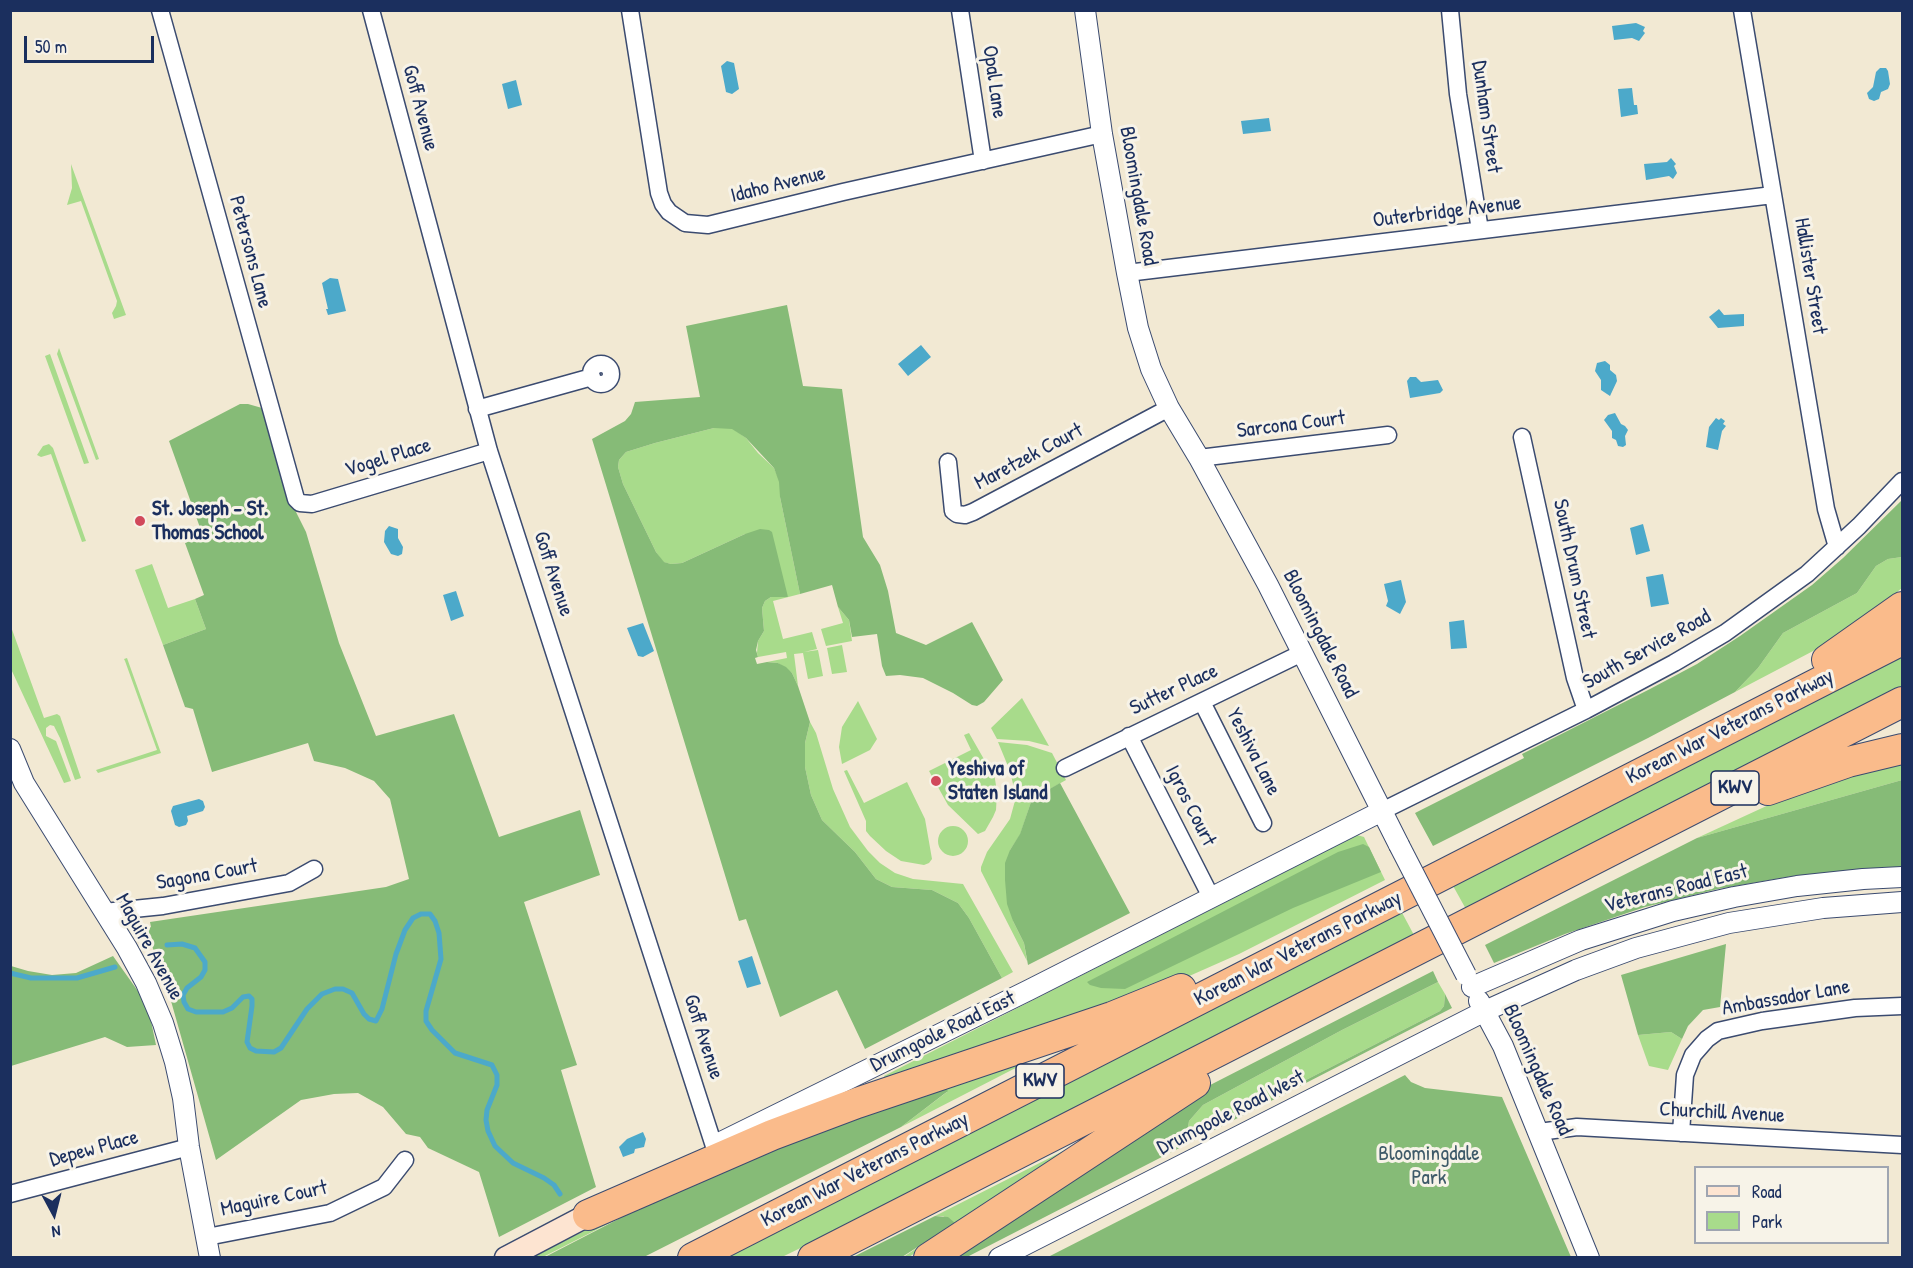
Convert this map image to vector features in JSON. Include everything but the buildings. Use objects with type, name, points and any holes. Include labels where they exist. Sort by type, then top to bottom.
[{"type":"highway","points":[[1640,773],[1773,690],[1820,664],[1902,607]]},
{"type":"highway","name":"Korean War Veterans Parkway","points":[[693,1257],[1902,640]]},
{"type":"highway","name":"KWV","points":[[813,1257],[1902,702]]},
{"type":"highway","points":[[1568,873],[1699,822],[1789,781],[1848,762],[1902,749]]},
{"type":"highway","points":[[588,1215],[772,1135],[857,1103],[1112,1017],[1179,990],[1261,952],[1386,904]]},
{"type":"highway","points":[[929,1257],[1159,1105],[1255,1048],[1363,978]]},
{"type":"main road","name":"Drumgoole Road East","points":[[506,1257],[588,1215]]},
{"type":"street","name":"Petersons Lane","points":[[160,10],[293,493],[300,503]]},
{"type":"street","name":"Goff Avenue","points":[[371,10],[489,451],[714,1146]]},
{"type":"street","name":"Idaho Avenue","points":[[630,10],[659,193],[669,212],[685,223],[708,225],[1102,134]]},
{"type":"street","name":"Opal Lane","points":[[960,10],[982,161]]},
{"type":"street","name":"Bloomingdale Road","points":[[1085,10],[1102,134],[1127,273],[1138,328],[1151,369],[1169,408],[1268,585],[1503,1046],[1589,1257]]},
{"type":"street","name":"Dunham Street","points":[[1450,10],[1458,94],[1480,230]]},
{"type":"street","name":"Hallister Street","points":[[1742,10],[1826,509],[1837,547]]},
{"type":"street","name":"Outerbridge Avenue","points":[[1127,273],[1773,195]]},
{"type":"street","points":[[477,409],[592,377]]},
{"type":"street","name":"Maretzek Court","points":[[948,462],[953,511],[957,514],[974,512],[1169,408]]},
{"type":"street","name":"Sarcona Court","points":[[1199,458],[1388,435]]},
{"type":"street","name":"South Drum Street","points":[[1522,437],[1575,678],[1586,710]]},
{"type":"street","name":"Vogel Place","points":[[300,503],[312,504],[489,451]]},
{"type":"street","name":"South Service Road","points":[[1382,811],[1586,710],[1725,633],[1790,587],[1837,547],[1902,481]]},
{"type":"street","name":"Sutter Place","points":[[1065,768],[1302,653]]},
{"type":"street","name":"Yeshiva Lane","points":[[1202,702],[1263,823]]},
{"type":"street","name":"Igros Court","points":[[1129,736],[1211,897]]},
{"type":"street","name":"Maguire Avenue","points":[[10,749],[24,783],[127,948],[146,983],[163,1023],[183,1098],[189,1148],[210,1257]]},
{"type":"street","name":"Drumgoole Road East","points":[[588,1215],[687,1158],[1029,990],[1382,811]]},
{"type":"street","name":"Sagona Court","points":[[104,912],[163,906],[289,883],[314,869]]},
{"type":"street","name":"Veterans Road East","points":[[1469,981],[1581,940],[1673,911],[1767,891],[1902,876]]},
{"type":"street","points":[[1485,1011],[1545,982],[1606,958],[1698,931],[1790,912],[1902,902]]},
{"type":"street","name":"Ambassador Lane","points":[[1681,1133],[1685,1075],[1693,1055],[1718,1031],[1762,1021],[1902,1006]]},
{"type":"street","name":"Drumgoole Road West","points":[[999,1257],[1485,1011]]},
{"type":"street","name":"Churchill Avenue","points":[[1539,1132],[1577,1127],[1902,1145]]},
{"type":"street","name":"Depew Place","points":[[10,1194],[189,1148]]},
{"type":"street","name":"Maguire Court","points":[[207,1237],[330,1214],[384,1187],[405,1160]]},
{"type":"green space","points":[[71,164],[126,315],[114,319],[112,313],[117,301],[81,201],[67,205],[72,188]]},
{"type":"green space","points":[[787,305],[803,386],[842,389],[863,537],[880,565],[888,591],[896,633],[926,645],[972,622],[1003,680],[984,702],[977,706],[972,705],[923,678],[886,676],[882,666],[877,634],[852,637],[849,620],[838,607],[832,585],[800,594],[779,482],[774,468],[746,438],[732,429],[714,428],[626,452],[619,460],[618,467],[623,484],[656,552],[664,562],[682,563],[760,529],[772,532],[788,597],[771,597],[765,601],[762,608],[764,631],[758,641],[756,650],[758,657],[755,658],[757,664],[778,663],[786,667],[792,673],[798,686],[810,722],[805,743],[805,767],[811,795],[822,820],[855,852],[876,879],[892,887],[932,890],[958,903],[969,918],[1002,978],[865,1049],[837,990],[780,1017],[746,919],[739,921],[592,439],[625,421],[631,414],[635,402],[700,397],[686,326]]},
{"type":"green space","points":[[59,348],[99,459],[96,460],[57,354]]},
{"type":"green space","points":[[50,354],[89,463],[84,464],[45,356]]},
{"type":"green space","points":[[240,404],[262,408],[290,500],[306,532],[339,643],[376,736],[454,714],[499,837],[580,810],[600,875],[524,902],[577,1065],[561,1070],[596,1187],[499,1237],[479,1172],[428,1148],[420,1137],[406,1134],[383,1107],[358,1093],[334,1094],[301,1100],[216,1160],[171,1001],[150,940],[148,929],[151,927],[150,922],[386,887],[409,879],[390,799],[374,781],[345,768],[314,761],[308,743],[212,772],[193,709],[185,707],[163,645],[206,629],[195,599],[204,595],[185,543],[203,536],[169,441]]},
{"type":"green space","points":[[714,428],[732,428],[746,438],[774,468],[780,482],[780,497],[800,594],[773,601],[783,639],[812,632],[817,649],[804,652],[818,650],[823,676],[808,679],[803,653],[794,654],[798,686],[792,673],[778,663],[767,662],[787,658],[786,652],[758,657],[758,641],[764,631],[762,608],[765,601],[771,597],[788,597],[745,534],[682,563],[663,562],[623,484],[618,467],[619,460],[626,452]]},
{"type":"green space","points":[[49,444],[53,448],[86,541],[82,542],[51,454],[41,457],[37,455],[43,446]]},
{"type":"green space","points":[[1902,500],[1902,557],[1888,559],[1876,566],[1857,593],[1783,633],[1758,668],[1735,692],[1433,846],[1415,813],[1524,758],[1522,754],[1697,664],[1812,585]]},
{"type":"green space","points":[[1902,557],[1902,588],[1863,619],[1815,650],[1735,692],[1758,668],[1783,633],[1857,593],[1876,566],[1888,559]]},
{"type":"green space","points":[[152,564],[168,608],[195,599],[206,629],[163,645],[135,570]]},
{"type":"green space","points":[[838,607],[849,620],[852,641],[826,646],[821,629],[843,623]]},
{"type":"green space","points":[[10,624],[44,718],[57,714],[60,716],[81,778],[75,780],[60,738],[54,726],[50,725],[46,728],[46,736],[56,741],[71,781],[64,783],[11,669]]},
{"type":"green space","points":[[842,645],[847,672],[832,674],[827,648]]},
{"type":"green space","points":[[1902,653],[1902,687],[1467,911],[1452,884]]},
{"type":"green space","points":[[127,658],[161,753],[98,773],[96,770],[157,750],[124,659]]},
{"type":"green space","points":[[1022,698],[1049,746],[1029,741],[997,739],[991,728]]},
{"type":"green space","points":[[858,701],[877,739],[870,750],[842,764],[839,747],[842,727]]},
{"type":"green space","points":[[810,722],[816,733],[833,789],[850,827],[868,851],[895,873],[913,879],[963,884],[1013,972],[1002,978],[969,918],[958,903],[932,890],[892,887],[876,879],[855,852],[822,820],[811,795],[805,767],[805,743]]},
{"type":"green space","points":[[969,733],[985,761],[993,766],[997,792],[996,810],[993,817],[985,831],[978,834],[948,805],[929,771],[971,750],[964,735]]},
{"type":"green space","points":[[998,742],[1027,745],[1052,753],[1066,780],[1032,799],[1020,835],[1010,850],[1013,921],[1024,943],[1027,961],[981,871],[987,852],[1010,819],[1016,797],[1010,771]]},
{"type":"green space","points":[[1902,763],[1902,780],[1697,838],[1773,803],[1842,779]]},
{"type":"green space","points":[[847,770],[864,803],[907,782],[925,819],[932,859],[929,863],[924,865],[901,861],[870,836],[866,831],[866,821],[844,771]]},
{"type":"green space","points":[[1902,780],[1902,868],[1874,868],[1793,876],[1718,889],[1645,907],[1565,934],[1494,963],[1485,945],[1697,838]]},
{"type":"green space","points":[[1060,783],[1130,913],[1028,965],[1024,943],[1007,904],[1005,863],[1020,834],[1032,799]]},
{"type":"green space","points":[[953,826],[964,830],[968,841],[964,852],[953,856],[942,852],[938,841],[942,830]]},
{"type":"green space","points":[[1357,835],[1364,837],[1385,880],[1239,954],[1187,977],[886,1082],[884,1076]]},
{"type":"green space","points":[[1363,844],[1369,847],[1381,872],[1293,908],[1125,989],[1101,988],[1087,982],[1338,852]]},
{"type":"green space","points":[[1399,907],[1415,937],[903,1198],[782,1257],[712,1258]]},
{"type":"green space","points":[[1726,944],[1720,1007],[1703,1010],[1688,1026],[1682,1039],[1671,1032],[1638,1035],[1621,975]]},
{"type":"green space","points":[[113,956],[140,994],[151,1021],[156,1045],[127,1047],[105,1037],[11,1066],[11,966],[52,975],[76,973]]},
{"type":"green space","points":[[1433,971],[1438,982],[1342,1030],[1203,1105],[1189,1121],[1188,1127],[1213,1124],[1236,1116],[1440,1011],[1444,1006],[1445,994],[1452,1008],[967,1257],[940,1258],[1175,1103]]},
{"type":"green space","points":[[1438,982],[1445,994],[1444,1006],[1440,1011],[1236,1116],[1213,1124],[1188,1127],[1189,1121],[1203,1105],[1342,1030]]},
{"type":"green space","points":[[1671,1032],[1682,1039],[1668,1070],[1649,1066],[1638,1035]]},
{"type":"green space","points":[[1035,1058],[901,1127],[947,1092],[696,1179],[543,1257],[531,1258],[698,1173]]},
{"type":"green space","name":"Bloomingdale Park","points":[[1405,1075],[1411,1082],[1425,1088],[1502,1097],[1571,1257],[1048,1257]]},
{"type":"green space","points":[[943,1085],[948,1091],[901,1127],[644,1257],[543,1258],[696,1179]]},
{"type":"green space","points":[[1083,1141],[909,1257],[902,1258],[954,1223],[943,1216],[935,1216]]},
{"type":"green space","points":[[935,1216],[948,1217],[955,1223],[902,1257],[853,1257]]},
{"type":"water","points":[[1636,23],[1645,27],[1643,31],[1645,33],[1639,41],[1632,38],[1614,40],[1612,26]]},
{"type":"water","points":[[727,61],[734,63],[739,89],[732,94],[726,92],[721,66]]},
{"type":"water","points":[[1880,68],[1886,68],[1888,71],[1890,84],[1888,89],[1881,92],[1879,99],[1874,101],[1869,99],[1867,93],[1873,87],[1876,72]]},
{"type":"water","points":[[516,80],[522,105],[508,109],[502,84]]},
{"type":"water","points":[[1632,88],[1634,105],[1637,105],[1638,114],[1621,117],[1618,89]]},
{"type":"water","points":[[1269,118],[1271,131],[1243,134],[1241,121]]},
{"type":"water","points":[[1671,158],[1676,164],[1674,166],[1677,173],[1673,179],[1669,176],[1646,180],[1644,164],[1667,162]]},
{"type":"water","points":[[330,278],[338,279],[346,311],[328,315],[322,283]]},
{"type":"water","points":[[1719,309],[1724,315],[1744,314],[1744,326],[1718,328],[1709,317]]},
{"type":"water","points":[[921,345],[931,357],[908,376],[898,364]]},
{"type":"water","points":[[1605,361],[1616,375],[1617,381],[1610,396],[1601,390],[1601,380],[1595,371],[1597,363]]},
{"type":"water","points":[[1410,377],[1416,377],[1421,382],[1438,380],[1443,390],[1440,393],[1410,398],[1407,381]]},
{"type":"water","points":[[1615,413],[1621,424],[1628,430],[1625,436],[1626,445],[1623,447],[1618,446],[1616,440],[1612,438],[1612,431],[1604,420],[1608,415]]},
{"type":"water","points":[[1716,418],[1725,421],[1723,424],[1726,426],[1722,431],[1718,450],[1706,447],[1709,427]]},
{"type":"water","points":[[1643,524],[1650,551],[1636,555],[1630,528]]},
{"type":"water","points":[[389,526],[398,529],[398,538],[403,547],[402,554],[398,556],[391,554],[384,542],[385,531]]},
{"type":"water","points":[[1663,574],[1669,604],[1651,607],[1646,577]]},
{"type":"water","points":[[1401,580],[1406,602],[1400,614],[1386,606],[1388,601],[1384,584]]},
{"type":"water","points":[[456,591],[464,616],[451,621],[443,595]]},
{"type":"water","points":[[1464,620],[1467,648],[1451,649],[1449,622]]},
{"type":"water","points":[[643,623],[654,651],[643,657],[638,656],[627,628]]},
{"type":"water","points":[[199,799],[203,801],[205,807],[203,811],[187,816],[186,825],[179,827],[175,825],[171,811],[173,806]]},
{"type":"water","points":[[752,956],[761,984],[747,988],[738,961]]},
{"type":"water","points":[[643,1132],[646,1139],[644,1147],[635,1149],[634,1153],[623,1157],[619,1147],[627,1139]]},
{"type":"waterway","points":[[167,945],[182,944],[195,948],[205,962],[205,970],[201,977],[187,988],[183,995],[188,1009],[196,1012],[223,1012],[232,1008],[243,997],[249,996],[252,999],[252,1006],[247,1042],[250,1048],[256,1051],[274,1052],[281,1048],[307,1009],[322,994],[335,989],[343,989],[352,993],[364,1014],[376,1021],[382,1009],[396,954],[405,930],[413,918],[421,914],[430,914],[439,933],[441,959],[426,1011],[426,1021],[455,1053],[492,1065],[497,1075],[497,1085],[487,1110],[486,1120],[495,1146],[513,1163],[554,1185],[560,1194]]},
{"type":"waterway","points":[[10,973],[31,978],[77,978],[115,967]]},
{"type":"place","name":"St. Joseph - St. Thomas School","points":[[140,521]]},
{"type":"place","name":"Yeshiva of Staten Island","points":[[936,781]]}]
